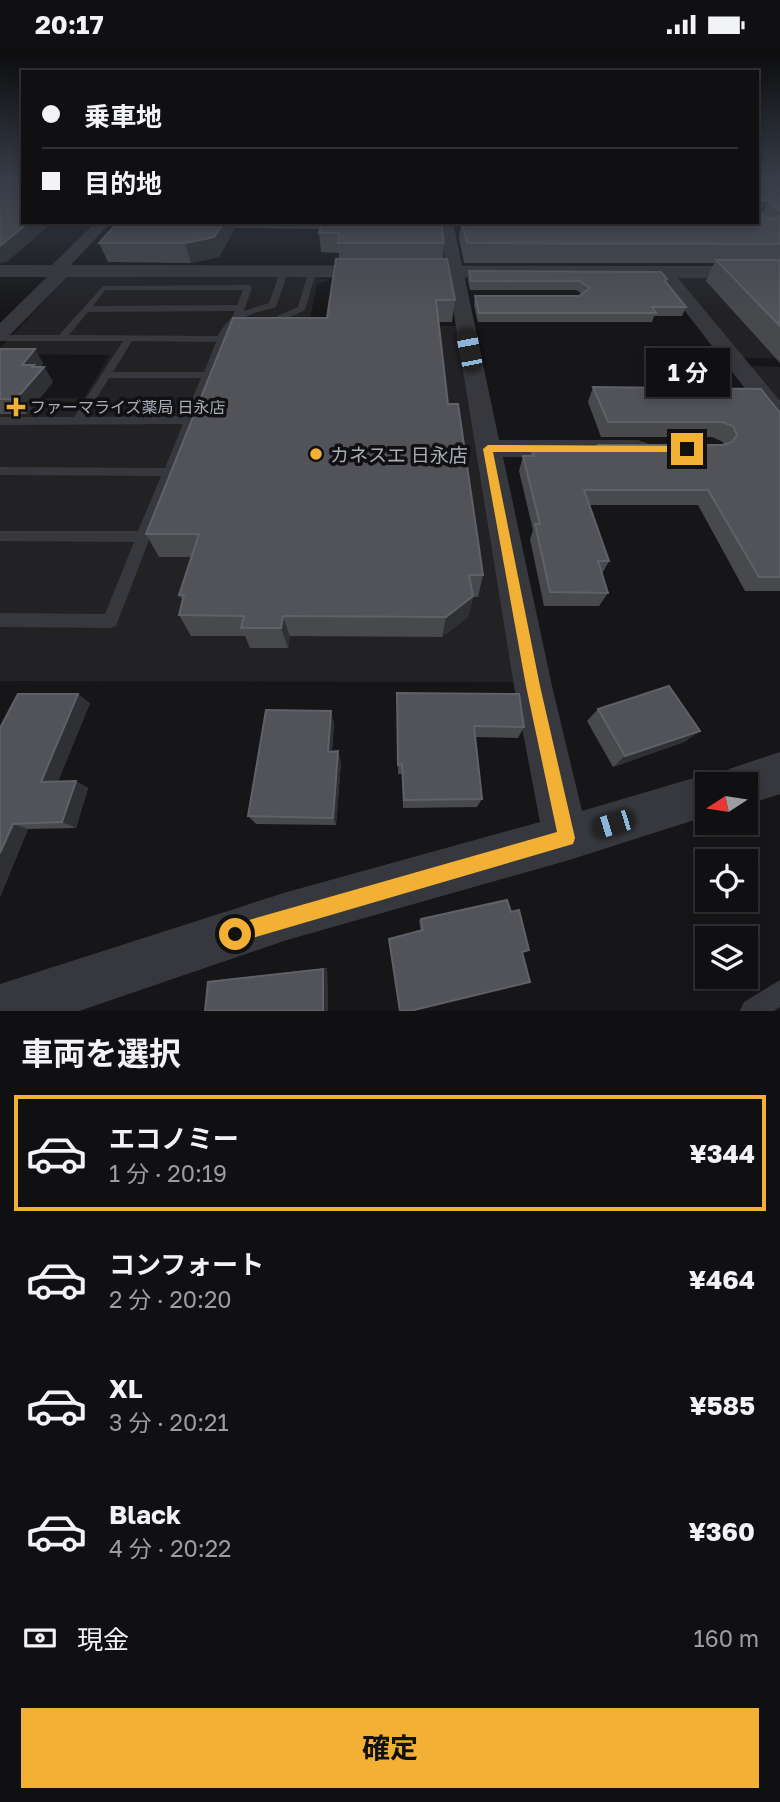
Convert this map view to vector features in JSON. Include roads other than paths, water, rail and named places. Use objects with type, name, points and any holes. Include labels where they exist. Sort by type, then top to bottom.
[{"type":"street","points":[[0,336],[102,224]]},
{"type":"street","points":[[452,228],[466,289],[488,449],[533,686],[566,838]]},
{"type":"street","points":[[0,271],[312,272],[466,289],[663,271],[780,272]]},
{"type":"street","points":[[663,271],[780,417]]},
{"type":"street","points":[[488,449],[659,449]]},
{"type":"street","points":[[758,780],[780,773]]},
{"type":"street","points":[[0,1011],[287,916],[566,838],[695,799]]},
{"type":"lane","points":[[86,309],[239,313],[273,305],[284,272]]},
{"type":"lane","points":[[260,326],[302,309],[312,272]]},
{"type":"lane","points":[[0,620],[110,621],[221,339],[227,326],[239,313],[248,287],[103,288],[61,339]]},
{"type":"lane","points":[[0,336],[61,339],[221,339],[241,332]]},
{"type":"lane","points":[[77,421],[129,339]]},
{"type":"lane","points":[[106,375],[207,375]]},
{"type":"lane","points":[[0,421],[189,420]]},
{"type":"lane","points":[[0,471],[169,471]]},
{"type":"lane","points":[[0,537],[143,537]]},
{"type":"lane","points":[[753,1011],[780,992]]},
{"type":"place","name":"ファーマライズ薬局 日永店","points":[[16,407]]},
{"type":"place","name":"カネスエ 日永店","points":[[316,454]]}]
